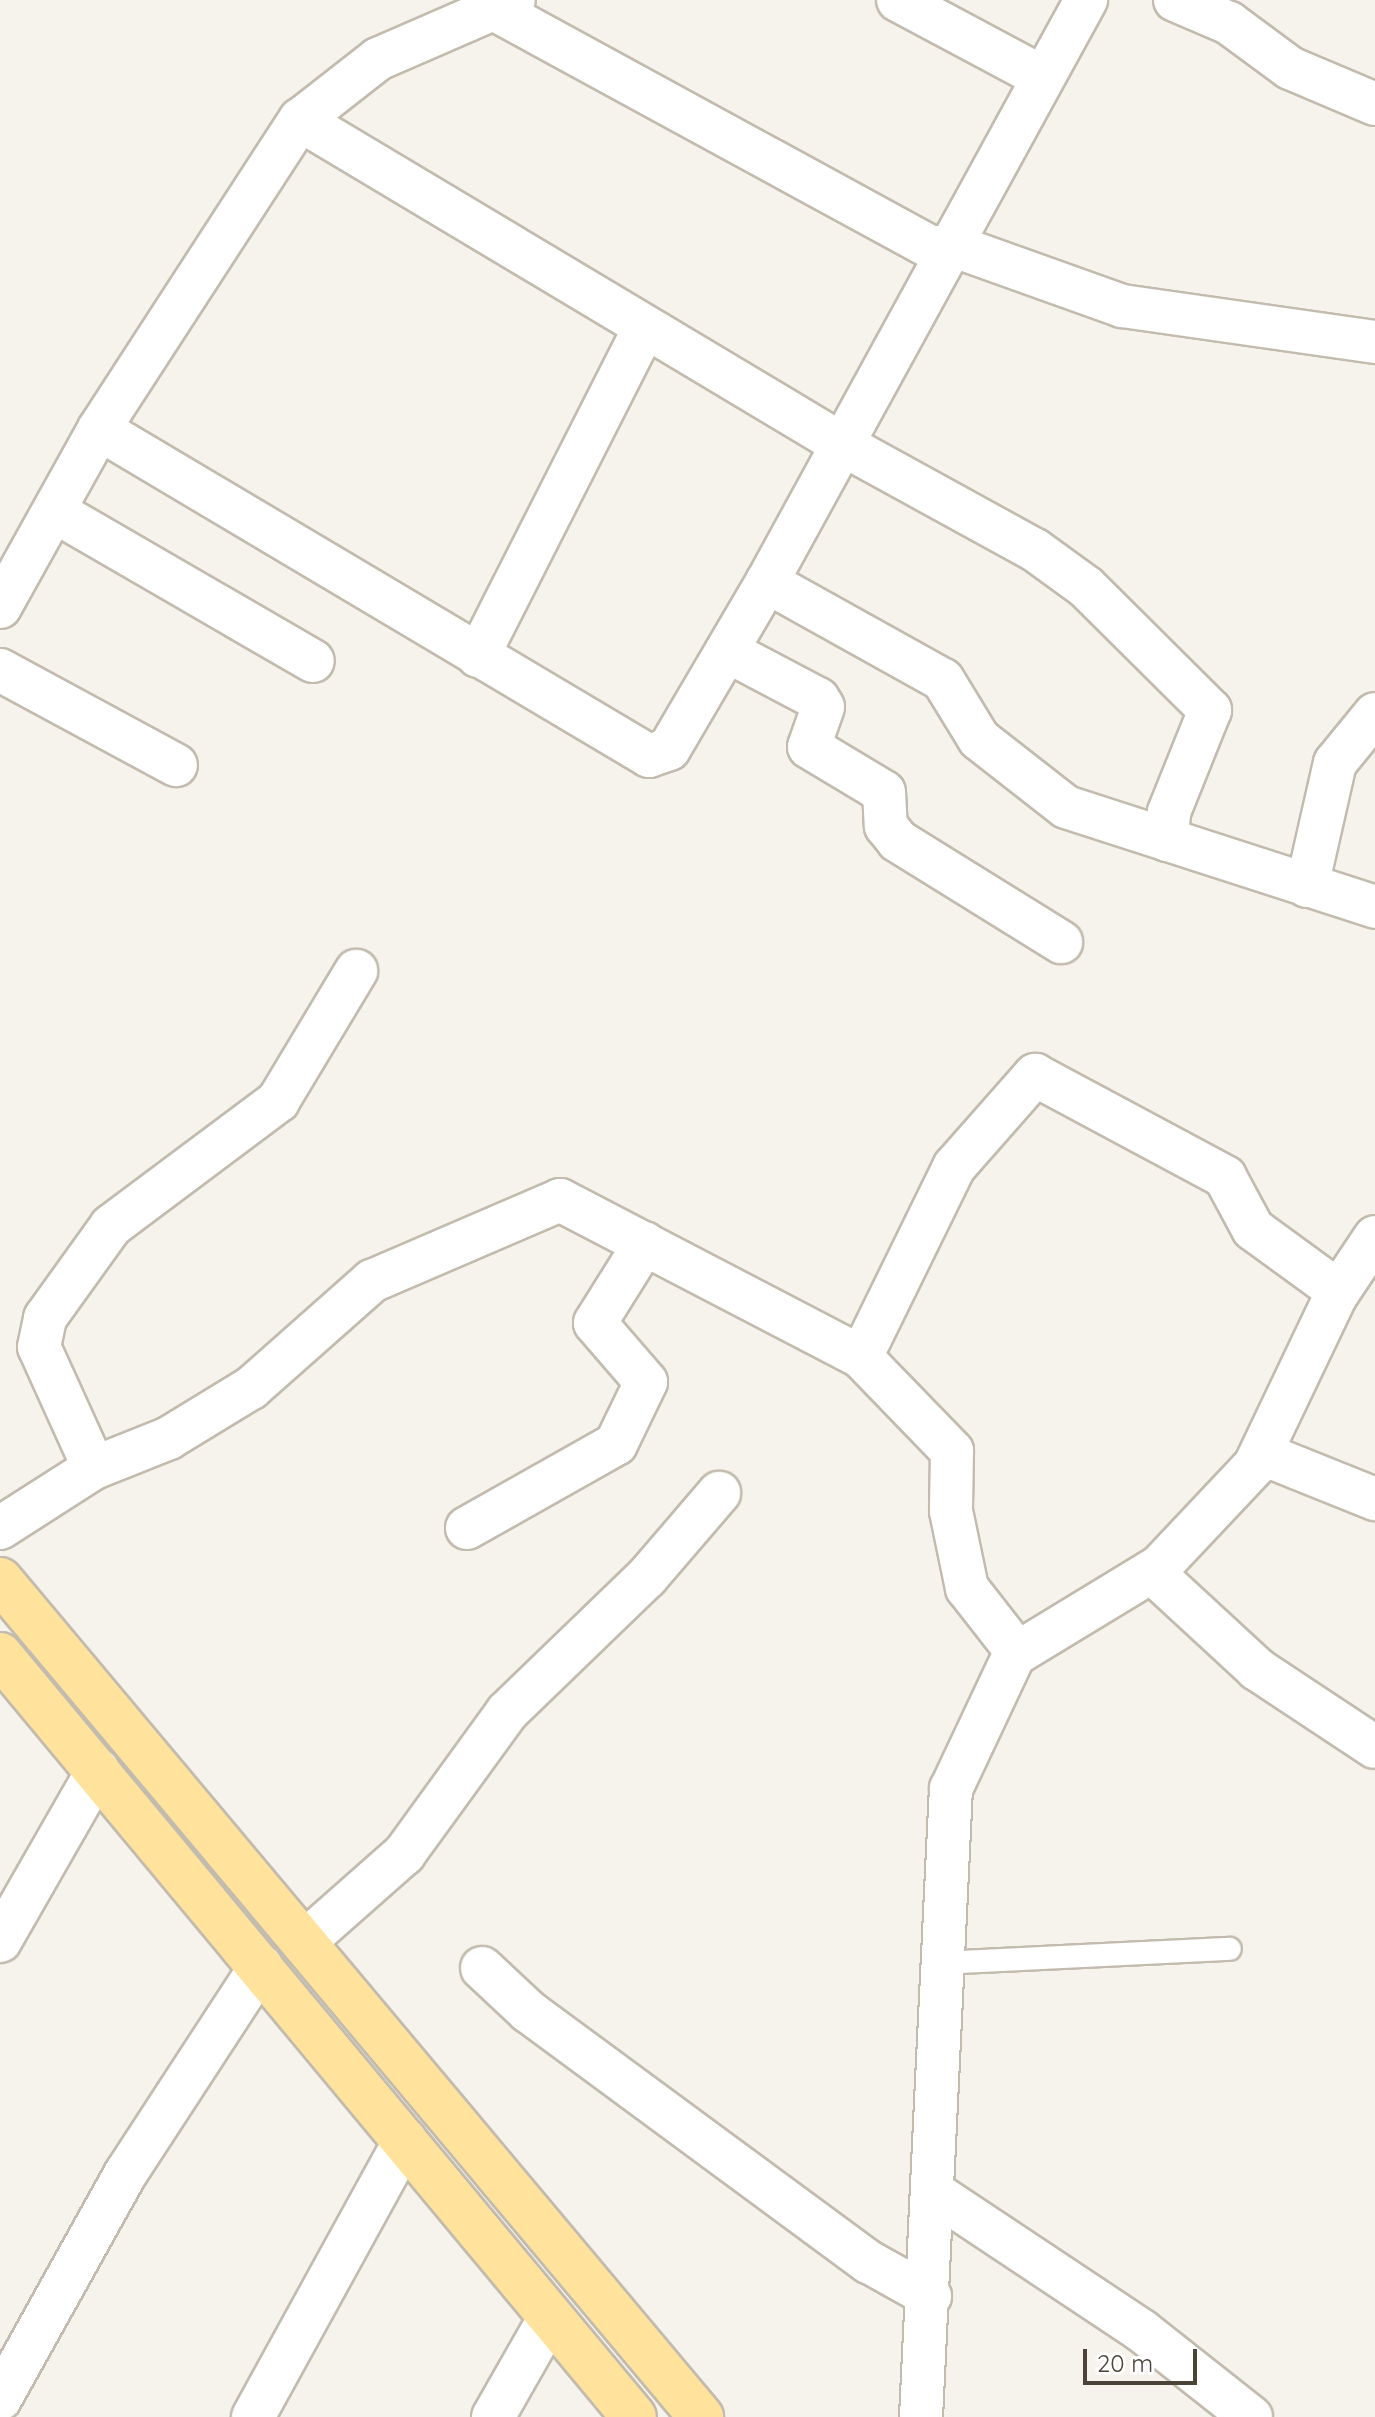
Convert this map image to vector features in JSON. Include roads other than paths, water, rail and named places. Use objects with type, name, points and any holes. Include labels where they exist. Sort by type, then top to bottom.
[{"type":"main road","points":[[0,1580],[701,2417]]},
{"type":"main road","points":[[0,1655],[634,2417]]},
{"type":"street","points":[[898,0],[1042,77]]},
{"type":"street","points":[[99,429],[478,656],[655,757],[669,749],[767,582],[944,248],[1086,0]]},
{"type":"street","points":[[1175,0],[1229,23],[1290,68],[1375,104]]},
{"type":"street","points":[[0,607],[99,429],[300,120],[378,59],[503,4],[764,162],[944,248],[1122,306],[1375,342]]},
{"type":"street","points":[[300,120],[840,443],[1063,569],[1210,710],[1169,812],[1167,840]]},
{"type":"street","points":[[478,656],[645,327]]},
{"type":"street","points":[[54,511],[313,661]]},
{"type":"street","points":[[767,582],[943,680],[979,739],[1066,807],[1375,907]]},
{"type":"street","points":[[727,651],[818,699],[823,707],[809,747],[884,792],[886,826],[898,841],[1061,942]]},
{"type":"street","points":[[0,670],[176,765]]},
{"type":"street","points":[[1307,886],[1335,763],[1375,714]]},
{"type":"street","points":[[94,1468],[39,1347],[45,1318],[111,1226],[278,1101],[356,971]]},
{"type":"street","points":[[861,1357],[954,1167],[1035,1075],[1225,1177],[1253,1229],[1338,1291]]},
{"type":"street","points":[[0,1528],[94,1468],[169,1438],[251,1388],[372,1281],[545,1203],[567,1202],[861,1357],[952,1451],[951,1511],[967,1588],[1017,1652]]},
{"type":"street","points":[[921,2417],[930,2296],[947,1800],[1017,1652],[1152,1572],[1263,1454],[1338,1291],[1375,1237]]},
{"type":"street","points":[[467,1528],[616,1444],[646,1382],[595,1323],[645,1243]]},
{"type":"street","points":[[1263,1454],[1375,1499]]},
{"type":"street","points":[[303,1943],[404,1854],[507,1712],[647,1577],[719,1493]]},
{"type":"street","points":[[1152,1572],[1257,1669],[1375,1747]]},
{"type":"street","points":[[0,1941],[98,1770]]},
{"type":"street","points":[[0,2399],[126,2173],[261,1966]]},
{"type":"street","points":[[482,1968],[528,2011],[869,2262],[930,2296]]},
{"type":"street","points":[[253,2417],[405,2140]]},
{"type":"street","points":[[933,2192],[1142,2331],[1251,2417]]},
{"type":"street","points":[[493,2417],[550,2317]]},
{"type":"lane","points":[[941,1963],[1230,1949]]}]
